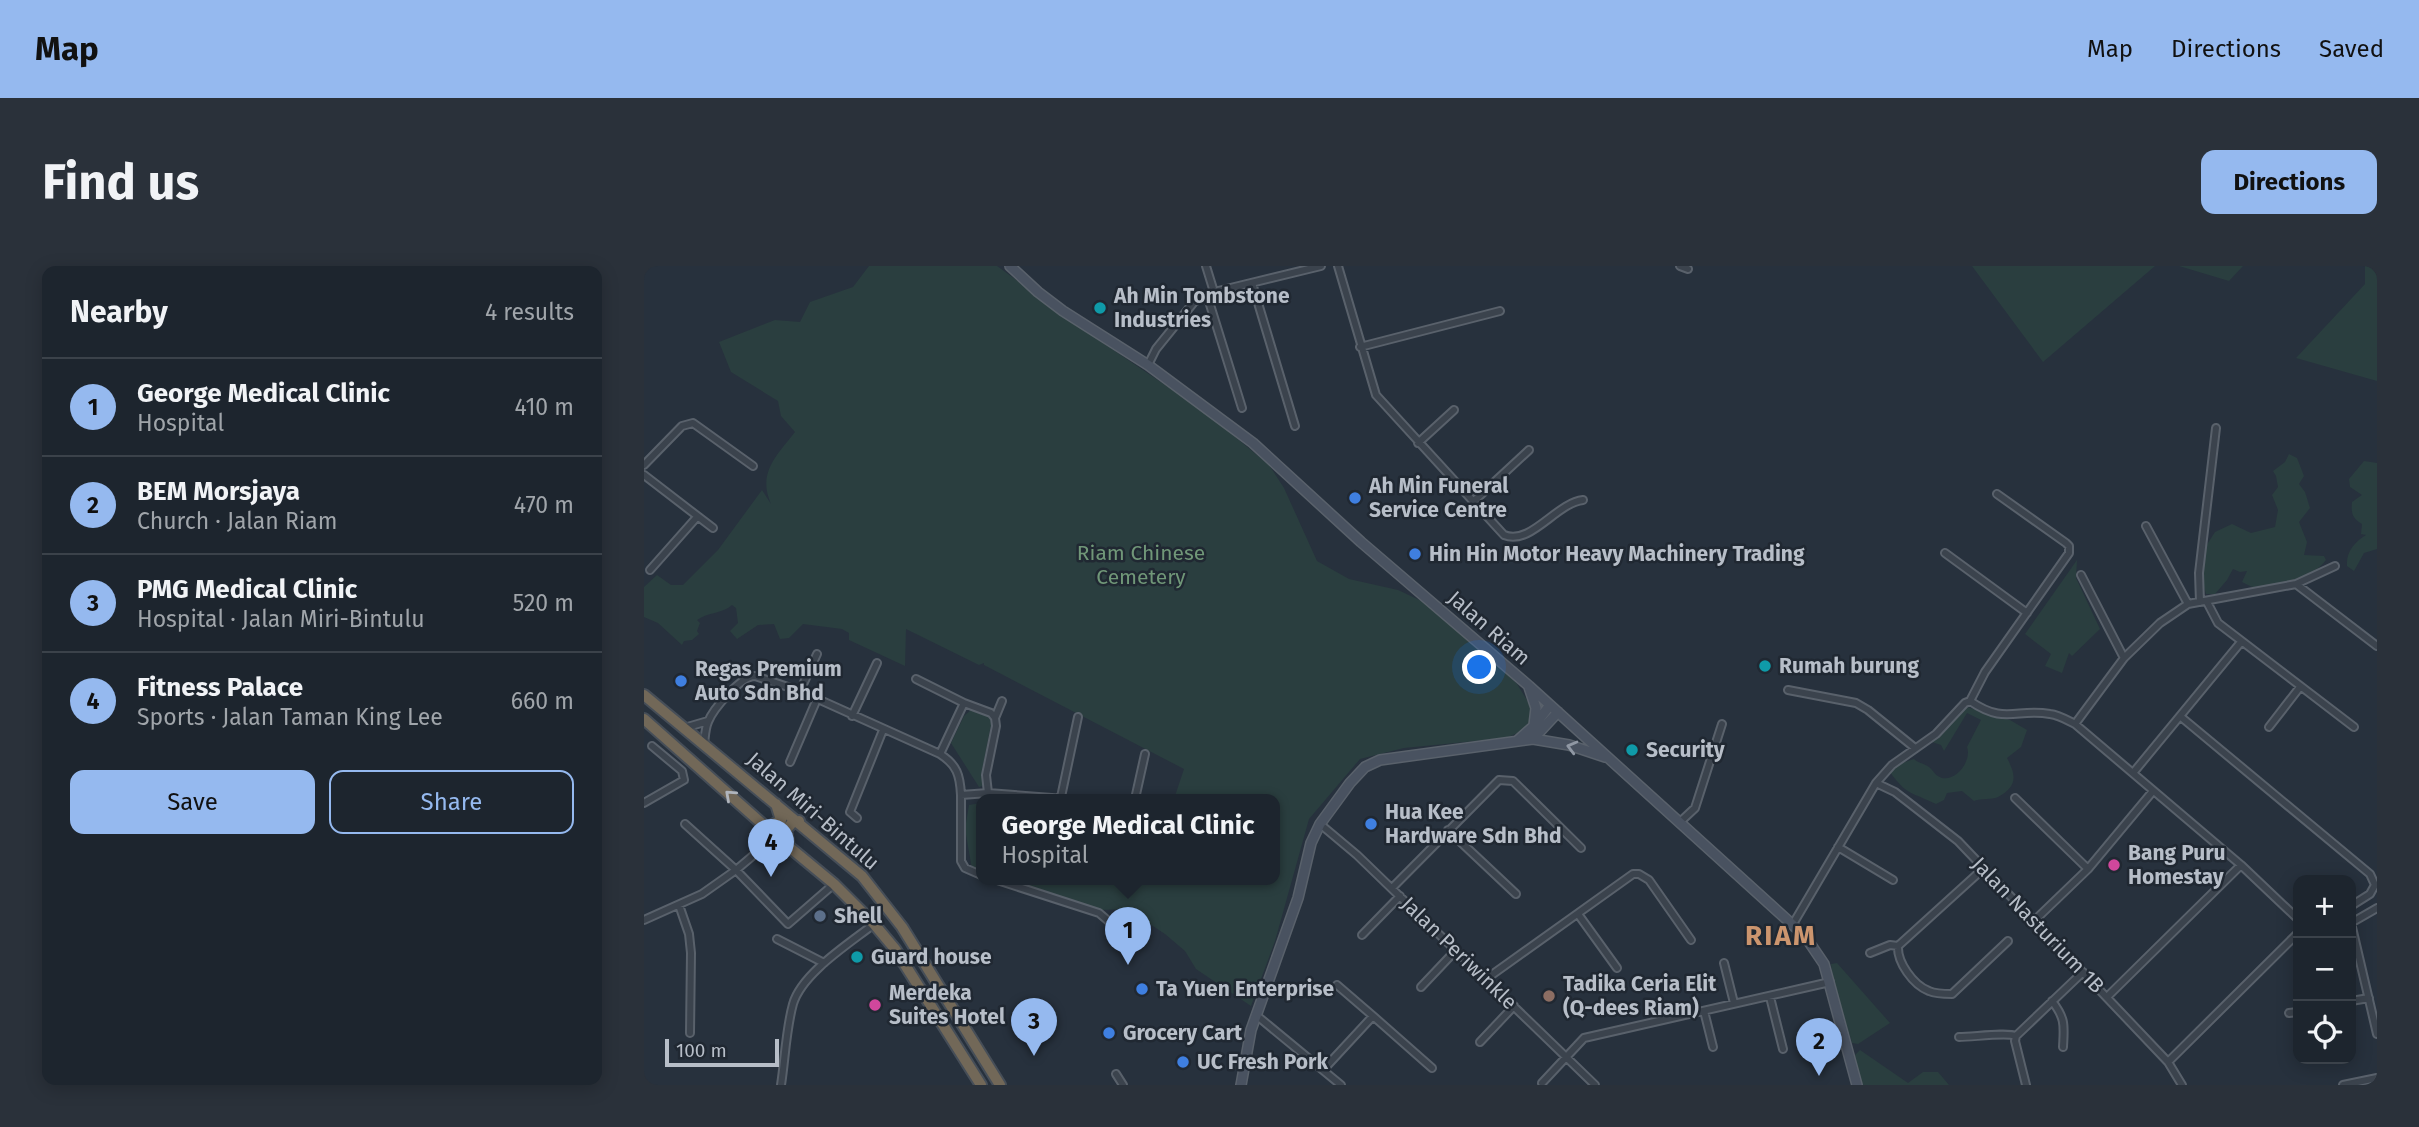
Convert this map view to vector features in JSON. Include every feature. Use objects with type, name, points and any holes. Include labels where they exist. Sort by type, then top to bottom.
[{"type":"highway","name":"Jalan Miri-Bintulu","points":[[644,695],[862,876],[916,948],[999,1084]]},
{"type":"highway","name":"Jalan Miri-Bintulu","points":[[644,719],[834,884],[874,923],[895,949],[981,1085]]},
{"type":"highway","points":[[767,828],[781,820],[774,801]]},
{"type":"highway","points":[[789,847],[786,830],[792,823],[799,821]]},
{"type":"main road","name":"Jalan Riam","points":[[1010,266],[1063,311],[1148,365],[1253,443],[1361,542],[1529,686],[1793,924],[1817,950],[1830,982],[1857,1085]]},
{"type":"main road","points":[[1529,686],[1536,708],[1534,726]]},
{"type":"main road","points":[[1516,742],[1534,726],[1550,705]]},
{"type":"main road","points":[[1533,739],[1558,712]]},
{"type":"main road","points":[[1241,1085],[1256,1015],[1293,913],[1311,843],[1320,824],[1365,767],[1380,760],[1533,739],[1569,746],[1610,759]]},
{"type":"street","points":[[1206,266],[1242,408]]},
{"type":"street","points":[[1148,365],[1156,349],[1194,302],[1211,293],[1321,266]]},
{"type":"street","points":[[1338,266],[1376,395],[1504,535],[1523,535],[1573,501],[1583,500]]},
{"type":"street","points":[[1680,266],[1688,269]]},
{"type":"street","points":[[1252,283],[1295,426]]},
{"type":"street","points":[[1360,347],[1500,311]]},
{"type":"street","points":[[1418,443],[1454,410]]},
{"type":"street","points":[[644,466],[684,424],[698,424],[753,466]]},
{"type":"street","points":[[2216,428],[2199,573],[2204,602],[2218,623],[2354,727]]},
{"type":"street","points":[[1474,500],[1529,450]]},
{"type":"street","points":[[644,475],[713,528]]},
{"type":"street","points":[[1793,924],[1876,783],[1892,765],[1936,734],[1970,701],[1985,673],[2069,553],[2066,543],[1997,494]]},
{"type":"street","points":[[650,570],[697,517]]},
{"type":"street","points":[[2146,526],[2188,604]]},
{"type":"street","points":[[1945,553],[2027,613]]},
{"type":"street","points":[[2076,724],[2124,658],[2160,623],[2188,604],[2296,584],[2335,566]]},
{"type":"street","points":[[2081,575],[2124,658]]},
{"type":"street","points":[[2296,584],[2377,646]]},
{"type":"street","points":[[2133,774],[2241,642]]},
{"type":"street","points":[[800,691],[817,654]]},
{"type":"street","points":[[852,716],[877,663]]},
{"type":"street","points":[[704,744],[708,721],[735,688],[748,676],[755,676],[800,691],[940,754],[953,763],[958,771],[961,795],[961,861],[965,869],[976,873]]},
{"type":"street","points":[[916,679],[991,713],[995,718]]},
{"type":"street","points":[[2269,727],[2300,687]]},
{"type":"street","points":[[1788,690],[1856,703],[1915,748]]},
{"type":"street","points":[[790,762],[817,699]]},
{"type":"street","points":[[988,793],[986,775],[996,726],[995,718],[1002,701]]},
{"type":"street","points":[[1970,701],[1982,709],[2006,716],[2052,714],[2076,724],[2241,865],[2293,914]]},
{"type":"street","points":[[940,754],[964,703]]},
{"type":"street","points":[[1064,794],[1078,717]]},
{"type":"street","points":[[2180,717],[2371,874],[2375,885],[2370,894],[2356,903]]},
{"type":"street","points":[[684,728],[708,721]]},
{"type":"street","points":[[1679,822],[1695,808],[1722,724]]},
{"type":"street","points":[[857,818],[850,812],[883,730]]},
{"type":"street","points":[[644,803],[684,780],[682,771],[652,746]]},
{"type":"street","points":[[1136,794],[1144,754]]},
{"type":"street","points":[[1392,888],[1499,780],[1510,779],[1581,848]]},
{"type":"street","name":"Jalan Nasturium 1B","points":[[1876,783],[1895,792],[1958,841],[2168,1062],[2182,1085]]},
{"type":"street","points":[[2034,921],[2088,869],[2153,791]]},
{"type":"street","points":[[961,795],[1003,794]]},
{"type":"street","points":[[2015,797],[2088,869]]},
{"type":"street","points":[[685,824],[736,870],[788,924],[834,884]]},
{"type":"street","name":"Jalan Periwinkle","points":[[1320,824],[1338,837],[1392,888],[1595,1085]]},
{"type":"street","points":[[1448,830],[1516,894]]},
{"type":"street","points":[[644,920],[702,894],[776,836]]},
{"type":"street","points":[[1838,847],[1893,880]]},
{"type":"street","points":[[2107,997],[2241,865]]},
{"type":"street","points":[[1983,868],[1898,946],[1897,950],[1904,968],[1926,990],[1952,994],[2008,941]]},
{"type":"street","points":[[1486,979],[1633,874],[1639,874],[1649,880],[1691,940]]},
{"type":"street","points":[[1013,885],[1100,913],[1119,930]]},
{"type":"street","points":[[1362,935],[1400,896]]},
{"type":"street","points":[[679,905],[689,934],[691,953],[690,1033]]},
{"type":"street","points":[[2356,920],[2377,908]]},
{"type":"street","points":[[1578,914],[1617,968]]},
{"type":"street","points":[[782,1085],[794,1001],[808,979],[824,963],[874,923]]},
{"type":"street","points":[[2168,1062],[2293,938]]},
{"type":"street","points":[[2355,938],[2377,1034]]},
{"type":"street","points":[[777,939],[824,963]]},
{"type":"street","points":[[1870,953],[1890,945],[1898,946]]},
{"type":"street","points":[[1421,987],[1456,950]]},
{"type":"street","points":[[1724,963],[1734,1003]]},
{"type":"street","points":[[2026,1085],[2016,1036],[2083,972]]},
{"type":"street","points":[[1542,1083],[1584,1038],[1830,982]]},
{"type":"street","points":[[1337,985],[1432,1068]]},
{"type":"street","points":[[1770,997],[1783,1049]]},
{"type":"street","points":[[2356,1000],[2369,998]]},
{"type":"street","points":[[2052,1001],[2064,1020],[2063,1047]]},
{"type":"street","points":[[1480,1042],[1514,1006]]},
{"type":"street","points":[[1704,1011],[1713,1048]]},
{"type":"street","points":[[2289,1013],[2293,1013]]},
{"type":"street","points":[[1256,1015],[1341,1085]]},
{"type":"street","points":[[1323,1070],[1373,1016]]},
{"type":"street","points":[[1959,1037],[1987,1037],[2009,1033],[2016,1036]]},
{"type":"street","points":[[1116,1074],[1123,1085]]},
{"type":"street","points":[[2343,1085],[2377,1077]]},
{"type":"green space","name":"Riam Chinese Cemetery","points":[[869,266],[997,266],[1097,339],[1205,412],[1269,465],[1284,488],[1317,561],[1349,579],[1398,590],[1430,605],[1487,653],[1517,684],[1532,708],[1529,722],[1522,731],[1506,738],[1404,748],[1360,759],[1309,819],[1275,941],[1251,1006],[1196,969],[1185,951],[1127,909],[1101,910],[1023,885],[1280,885],[1280,794],[1176,794],[1184,769],[984,663],[979,665],[906,629],[905,666],[849,640],[849,633],[842,629],[803,624],[789,638],[780,639],[774,624],[758,625],[737,639],[730,631],[738,623],[736,608],[732,605],[697,620],[700,623],[697,631],[699,634],[692,640],[684,641],[682,645],[658,623],[644,617],[644,587],[657,575],[671,585],[683,585],[718,550],[762,490],[771,504],[766,483],[771,465],[795,432],[781,416],[778,401],[731,372],[719,342],[775,320],[800,322],[810,302],[853,287]]},
{"type":"green space","points":[[1972,266],[2155,266],[2043,362]]},
{"type":"green space","points":[[2179,266],[2243,266],[2229,281]]},
{"type":"green space","points":[[2365,266],[2377,266],[2377,381],[2296,358],[2365,284]]},
{"type":"green space","points":[[2289,454],[2297,458],[2304,476],[2299,484],[2305,492],[2310,508],[2299,522],[2307,542],[2304,555],[2324,556],[2326,560],[2304,577],[2266,588],[2242,582],[2247,571],[2233,569],[2215,594],[2206,594],[2200,573],[2206,546],[2215,532],[2232,524],[2251,533],[2275,527],[2278,510],[2272,495],[2278,487],[2273,471],[2285,462]]},
{"type":"green space","points":[[2364,461],[2377,463],[2377,549],[2364,553],[2354,571],[2347,566],[2348,556],[2355,544],[2366,535],[2361,534],[2362,524],[2354,517],[2352,509],[2352,502],[2362,495],[2350,487],[2349,479]]},
{"type":"green space","points":[[2077,560],[2076,578],[2100,629],[2072,656],[2069,653],[2062,673],[2045,666],[2051,654],[2025,634]]},
{"type":"green space","points":[[1967,707],[2010,720],[2027,730],[2021,747],[2007,758],[2013,775],[2009,789],[1998,797],[1974,801],[1962,791],[1947,793],[1944,800],[1936,804],[1906,790],[1890,772],[1896,765],[1914,759],[1942,778],[1953,776],[1962,769],[1967,758],[1967,747],[1981,720],[1967,713],[1944,751],[1941,745],[1932,742]]},
{"type":"green space","points":[[971,710],[992,720],[982,771],[982,786],[979,787],[951,743],[964,716]]},
{"type":"green space","points":[[976,804],[976,870],[972,869],[965,829],[969,805]]},
{"type":"green space","points":[[1837,963],[1890,1023],[1858,1044],[1852,1043],[1833,981],[1831,964]]},
{"type":"green space","points":[[1860,1050],[1908,1083],[1923,1072],[1938,1072],[1949,1085],[1862,1085],[1854,1056]]},
{"type":"place","name":"Ah Min Tombstone Industries","points":[[1100,308]]},
{"type":"place","name":"Ah Min Funeral Service Centre","points":[[1355,498]]},
{"type":"place","name":"Hin Hin Motor Heavy Machinery Trading","points":[[1415,554]]},
{"type":"place","name":"Rumah burung","points":[[1765,666]]},
{"type":"place","name":"Regas Premium Auto Sdn Bhd","points":[[681,681]]},
{"type":"place","name":"Security","points":[[1632,750]]},
{"type":"place","name":"Hua Kee Hardware Sdn Bhd","points":[[1371,824]]},
{"type":"place","name":"Bang Puru Homestay","points":[[2114,865]]},
{"type":"place","name":"Fitness Palace","points":[[771,877]]},
{"type":"place","name":"Shell","points":[[820,916]]},
{"type":"place","name":"Guard house","points":[[857,957]]},
{"type":"place","name":"George Medical Clinic","points":[[1128,965]]},
{"type":"place","name":"Ta Yuen Enterprise","points":[[1142,989]]},
{"type":"place","name":"Tadika Ceria Elit (Q-dees Riam)","points":[[1549,996]]},
{"type":"place","name":"Merdeka Suites Hotel","points":[[875,1005]]},
{"type":"place","name":"Grocery Cart","points":[[1109,1033]]},
{"type":"place","name":"PMG Medical Clinic","points":[[1034,1056]]},
{"type":"place","name":"UC Fresh Pork","points":[[1183,1062]]},
{"type":"place","name":"BEM Morsjaya","points":[[1819,1076]]},
{"type":"district","name":"RIAM","points":[[1781,935]]}]
